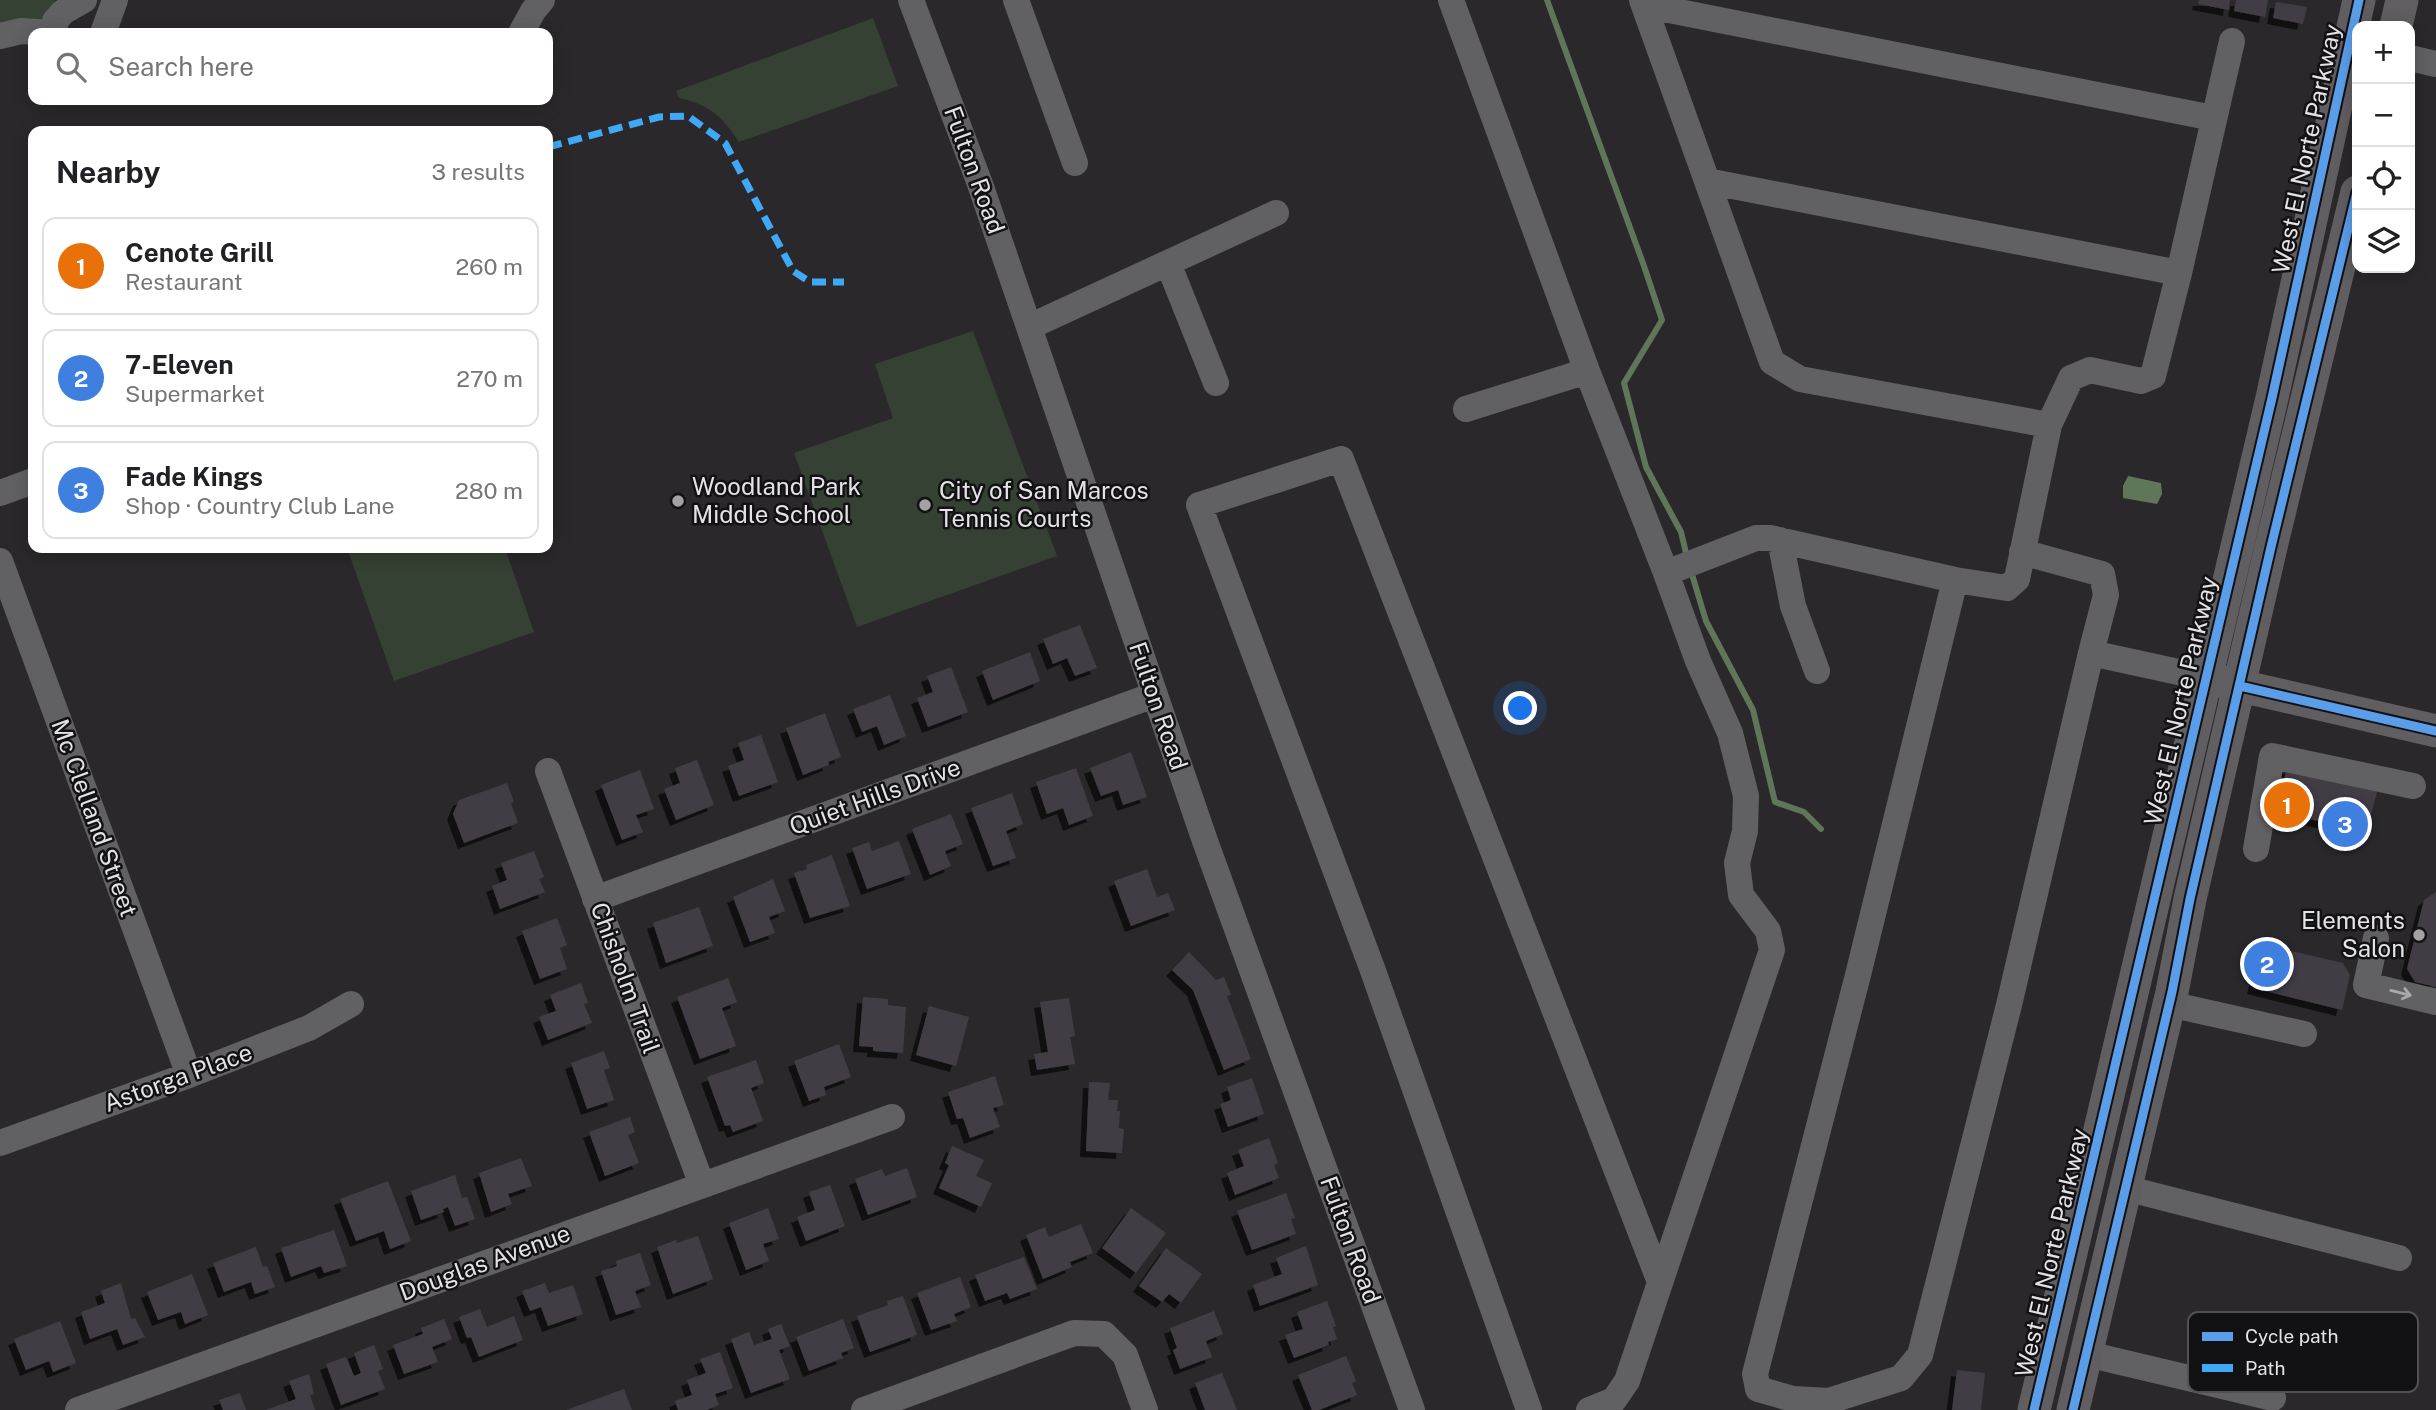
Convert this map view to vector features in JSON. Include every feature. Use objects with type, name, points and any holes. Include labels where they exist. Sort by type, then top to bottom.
[{"type":"main road","name":"West El Norte Parkway","points":[[2034,1410],[2273,398],[2360,0]]},
{"type":"main road","points":[[2397,21],[2402,0]]},
{"type":"main road","points":[[2073,1410],[2352,210]]},
{"type":"main road","points":[[2206,678],[2436,731]]},
{"type":"street","points":[[55,28],[55,21],[63,12],[84,0]]},
{"type":"street","points":[[105,28],[115,0]]},
{"type":"street","points":[[524,28],[542,0]]},
{"type":"street","name":"Fulton Road","points":[[911,0],[980,184],[1154,695],[1412,1410]]},
{"type":"street","points":[[1016,0],[1075,163]]},
{"type":"street","points":[[1451,0],[1587,371],[1682,567],[1698,661],[1730,733],[1746,796],[1745,831],[1737,863],[1741,895],[1768,931],[1772,950],[1627,1381],[1615,1400],[1589,1410]]},
{"type":"street","points":[[1643,2],[2213,118]]},
{"type":"street","points":[[1643,2],[1772,362],[1800,379],[2049,425]]},
{"type":"street","points":[[0,36],[28,31]]},
{"type":"street","points":[[1682,567],[1756,538],[1780,540],[1955,580],[2007,587],[2017,579],[2049,425],[2071,378],[2090,370],[2141,381],[2153,376],[2232,41]]},
{"type":"street","points":[[2415,59],[2436,64]]},
{"type":"street","points":[[1707,181],[2179,273]]},
{"type":"street","points":[[1029,327],[1276,213]]},
{"type":"street","points":[[1168,263],[1216,383]]},
{"type":"street","points":[[1466,409],[1587,371]]},
{"type":"street","points":[[1529,1410],[1367,955],[1199,505],[1342,459],[1660,1282]]},
{"type":"street","points":[[0,493],[28,483]]},
{"type":"street","points":[[1780,540],[1793,606],[1817,671]]},
{"type":"street","points":[[1955,580],[1858,975],[1755,1374],[1758,1389],[1793,1399],[1829,1401],[1901,1378],[1920,1355],[2009,1005],[2106,595],[2102,574],[2022,552]]},
{"type":"street","name":"Mc Clelland Street","points":[[0,561],[189,1075]]},
{"type":"street","points":[[2091,653],[2206,678]]},
{"type":"street","name":"Quiet Hills Drive","points":[[595,899],[1154,695]]},
{"type":"street","points":[[2256,849],[2272,756],[2413,786]]},
{"type":"street","name":"Chisholm Trail","points":[[548,771],[702,1185]]},
{"type":"street","points":[[2376,938],[2366,985],[2436,1002]]},
{"type":"street","name":"Astorga Place","points":[[0,1143],[189,1075],[309,1028],[351,1004]]},
{"type":"street","points":[[2169,1004],[2304,1034]]},
{"type":"street","name":"Douglas Avenue","points":[[78,1410],[892,1117]]},
{"type":"street","points":[[2125,1188],[2399,1258]]},
{"type":"street","points":[[864,1410],[1074,1333],[1104,1334],[1125,1355],[1145,1410]]},
{"type":"street","points":[[2087,1354],[2188,1378]]},
{"type":"street","points":[[2248,1392],[2273,1398]]},
{"type":"shaded area","points":[[0,0],[55,0],[42,24],[0,23]]},
{"type":"shaded area","points":[[873,18],[898,86],[739,142],[714,113],[699,104],[679,98],[676,91]]},
{"type":"shaded area","name":"City of San Marcos Tennis Courts","points":[[973,331],[1057,556],[857,627],[794,453],[893,418],[875,364]]},
{"type":"shaded area","points":[[2128,476],[2161,483],[2162,494],[2157,504],[2123,498],[2123,486]]},
{"type":"shaded area","points":[[349,553],[507,553],[534,632],[394,681]]},
{"type":"building","points":[[2199,0],[2230,0],[2229,10],[2198,4]]},
{"type":"building","points":[[2236,0],[2268,0],[2265,17],[2234,11]]},
{"type":"building","points":[[2276,2],[2307,7],[2303,24],[2273,18]]},
{"type":"building","points":[[1080,625],[1097,668],[1075,676],[1067,658],[1053,664],[1043,639]]},
{"type":"building","points":[[1030,652],[1040,681],[993,700],[982,671]]},
{"type":"building","points":[[951,667],[968,712],[928,727],[917,698],[933,692],[927,676]]},
{"type":"building","points":[[890,695],[906,736],[884,745],[877,726],[862,732],[853,709]]},
{"type":"building","points":[[825,713],[841,757],[803,775],[786,728]]},
{"type":"building","points":[[761,735],[778,782],[739,796],[728,766],[744,760],[738,743]]},
{"type":"building","points":[[1131,752],[1147,797],[1123,805],[1118,790],[1101,796],[1090,768]]},
{"type":"building","points":[[697,760],[714,805],[676,820],[664,789],[680,783],[675,768]]},
{"type":"building","points":[[2287,767],[2378,788],[2369,822],[2356,830],[2288,814],[2279,801]]},
{"type":"building","points":[[1076,768],[1093,816],[1069,825],[1063,808],[1047,814],[1036,782]]},
{"type":"building","points":[[640,770],[654,809],[636,815],[643,832],[622,840],[601,785]]},
{"type":"building","points":[[507,783],[518,823],[464,843],[453,814],[459,800]]},
{"type":"building","points":[[1012,793],[1023,824],[1006,831],[1016,858],[993,866],[971,808]]},
{"type":"building","points":[[951,814],[963,844],[945,851],[951,866],[930,875],[912,829]]},
{"type":"building","points":[[899,841],[911,874],[867,889],[852,848],[869,842],[872,851]]},
{"type":"building","points":[[534,851],[544,877],[539,879],[545,892],[500,909],[492,886],[507,880],[501,863]]},
{"type":"building","points":[[832,855],[850,906],[810,918],[794,873]]},
{"type":"building","points":[[1147,869],[1157,897],[1168,893],[1175,910],[1131,926],[1114,881]]},
{"type":"building","points":[[773,879],[785,911],[769,917],[775,933],[750,942],[733,897]]},
{"type":"building","points":[[2436,892],[2436,987],[2415,982],[2407,969],[2424,900]]},
{"type":"building","points":[[699,907],[713,946],[666,963],[653,923]]},
{"type":"building","points":[[557,918],[567,945],[560,948],[567,969],[540,979],[522,931]]},
{"type":"building","points":[[2274,947],[2343,963],[2350,975],[2342,1010],[2253,988],[2262,954]]},
{"type":"building","points":[[1189,952],[1216,980],[1224,977],[1231,995],[1227,996],[1251,1059],[1224,1070],[1193,990],[1172,970]]},
{"type":"building","points":[[728,978],[737,1002],[722,1008],[736,1046],[700,1059],[677,997]]},
{"type":"building","points":[[581,983],[588,1003],[584,1004],[592,1023],[548,1040],[539,1017],[556,1011],[550,995]]},
{"type":"building","points":[[863,997],[888,999],[888,1005],[906,1007],[903,1053],[873,1051],[873,1047],[859,1046]]},
{"type":"building","points":[[1069,998],[1075,1036],[1070,1037],[1075,1064],[1037,1070],[1034,1054],[1048,1052],[1040,1002]]},
{"type":"building","points":[[929,1006],[969,1017],[956,1066],[916,1055]]},
{"type":"building","points":[[839,1044],[851,1077],[824,1087],[826,1095],[809,1101],[794,1061]]},
{"type":"building","points":[[604,1051],[610,1068],[604,1070],[614,1100],[587,1109],[571,1063]]},
{"type":"building","points":[[756,1060],[764,1083],[751,1088],[763,1121],[733,1132],[730,1125],[725,1126],[707,1077]]},
{"type":"building","points":[[995,1076],[1004,1105],[993,1108],[1000,1127],[970,1138],[963,1118],[957,1119],[948,1092]]},
{"type":"building","points":[[1252,1078],[1264,1114],[1228,1127],[1220,1104],[1231,1100],[1227,1087]]},
{"type":"building","points":[[1089,1082],[1110,1083],[1108,1100],[1118,1100],[1119,1128],[1124,1129],[1122,1153],[1086,1151]]},
{"type":"building","points":[[630,1117],[635,1132],[628,1135],[639,1163],[605,1176],[589,1132]]},
{"type":"building","points":[[1269,1138],[1278,1163],[1274,1165],[1279,1178],[1235,1195],[1227,1173],[1244,1166],[1238,1150]]},
{"type":"building","points":[[952,1146],[984,1160],[976,1176],[992,1183],[981,1207],[939,1188],[949,1165],[945,1163]]},
{"type":"building","points":[[521,1158],[532,1186],[508,1194],[512,1204],[491,1212],[479,1173]]},
{"type":"building","points":[[907,1168],[917,1197],[868,1215],[855,1179],[882,1169],[885,1176]]},
{"type":"building","points":[[455,1175],[462,1198],[467,1197],[475,1219],[455,1226],[448,1207],[443,1209],[444,1212],[421,1220],[411,1191]]},
{"type":"building","points":[[388,1181],[411,1241],[390,1249],[384,1231],[356,1241],[340,1199]]},
{"type":"building","points":[[830,1185],[845,1226],[806,1241],[797,1217],[815,1210],[809,1192]]},
{"type":"building","points":[[1286,1193],[1295,1218],[1291,1219],[1296,1234],[1252,1250],[1237,1211]]},
{"type":"building","points":[[768,1208],[779,1239],[763,1244],[769,1261],[746,1270],[729,1223]]},
{"type":"building","points":[[1131,1208],[1166,1233],[1136,1273],[1102,1248]]},
{"type":"building","points":[[1081,1224],[1093,1253],[1070,1262],[1072,1267],[1043,1279],[1026,1235],[1045,1227],[1049,1237]]},
{"type":"building","points":[[334,1230],[347,1266],[324,1273],[321,1266],[291,1277],[281,1248]]},
{"type":"building","points":[[698,1236],[713,1279],[673,1294],[657,1247]]},
{"type":"building","points":[[1306,1246],[1318,1285],[1260,1306],[1253,1285],[1282,1274],[1276,1258]]},
{"type":"building","points":[[256,1247],[263,1267],[267,1266],[275,1287],[255,1294],[251,1282],[224,1292],[213,1263]]},
{"type":"building","points":[[1166,1248],[1202,1274],[1181,1303],[1169,1294],[1162,1302],[1139,1286]]},
{"type":"building","points":[[640,1253],[651,1285],[635,1291],[641,1307],[616,1315],[601,1271],[617,1266],[616,1261]]},
{"type":"building","points":[[1024,1257],[1037,1289],[1010,1299],[1007,1293],[985,1301],[975,1275]]},
{"type":"building","points":[[192,1274],[208,1315],[185,1324],[181,1312],[158,1320],[147,1292]]},
{"type":"building","points":[[960,1277],[971,1307],[954,1314],[957,1321],[931,1330],[917,1293]]},
{"type":"building","points":[[121,1283],[131,1319],[135,1318],[145,1337],[123,1345],[117,1329],[90,1339],[81,1312],[105,1303],[101,1291]]},
{"type":"building","points":[[545,1283],[549,1293],[573,1285],[583,1314],[548,1326],[541,1307],[530,1311],[522,1291]]},
{"type":"building","points":[[903,1296],[917,1335],[870,1352],[857,1316],[888,1305],[887,1301]]},
{"type":"building","points":[[1327,1301],[1336,1326],[1333,1327],[1337,1339],[1328,1342],[1329,1345],[1294,1358],[1285,1335],[1303,1329],[1297,1312]]},
{"type":"building","points":[[480,1309],[487,1327],[514,1316],[523,1340],[479,1357],[471,1337],[467,1338],[459,1317]]},
{"type":"building","points":[[1214,1311],[1223,1334],[1206,1341],[1212,1357],[1180,1369],[1173,1350],[1177,1348],[1170,1328]]},
{"type":"building","points":[[444,1319],[452,1339],[432,1347],[438,1362],[404,1374],[393,1345],[423,1334],[421,1328]]},
{"type":"building","points":[[843,1319],[854,1348],[841,1353],[843,1358],[809,1371],[796,1337]]},
{"type":"building","points":[[60,1321],[76,1363],[53,1372],[49,1361],[26,1370],[14,1339]]},
{"type":"building","points":[[781,1324],[790,1346],[779,1350],[790,1379],[751,1393],[731,1339],[749,1332],[754,1345],[772,1339],[768,1329]]},
{"type":"building","points":[[374,1345],[383,1369],[378,1371],[385,1389],[341,1405],[326,1364],[346,1357],[354,1376],[361,1373],[354,1353]]},
{"type":"building","points":[[720,1352],[733,1388],[715,1394],[719,1405],[707,1410],[678,1410],[675,1401],[692,1395],[687,1380],[706,1373],[700,1359]]},
{"type":"building","points":[[1346,1356],[1356,1381],[1352,1383],[1357,1395],[1319,1410],[1312,1410],[1298,1375]]},
{"type":"building","points":[[1957,1370],[1985,1373],[1981,1410],[1952,1410]]},
{"type":"building","points":[[1222,1373],[1237,1410],[1205,1410],[1195,1383]]},
{"type":"building","points":[[309,1374],[314,1394],[310,1395],[315,1410],[266,1410],[296,1399],[289,1381]]},
{"type":"building","points":[[624,1389],[632,1410],[566,1410]]},
{"type":"building","points":[[240,1393],[246,1410],[223,1410],[219,1400]]},
{"type":"waterway","points":[[1547,0],[1662,320],[1624,383],[1646,467],[1681,532],[1687,557]]},
{"type":"waterway","points":[[1691,571],[1706,621],[1753,710],[1775,802],[1804,812],[1821,829]]},
{"type":"marked path","points":[[553,146],[659,117],[688,116],[725,143],[793,271],[810,282],[844,282]]},
{"type":"cycle path","points":[[2034,1410],[2272,398],[2359,0]]},
{"type":"cycle path","points":[[2073,1410],[2172,992],[2190,899],[2271,547],[2353,210]]},
{"type":"cycle path","points":[[2240,686],[2436,731]]},
{"type":"place","name":"Woodland Park Middle School","points":[[678,501]]},
{"type":"place","name":"City of San Marcos Tennis Courts","points":[[925,505]]},
{"type":"place","name":"Cenote Grill","points":[[2287,805]]},
{"type":"place","name":"Fade Kings","points":[[2345,824]]},
{"type":"place","name":"Elements Salon","points":[[2419,935]]},
{"type":"place","name":"7-Eleven","points":[[2267,964]]}]
